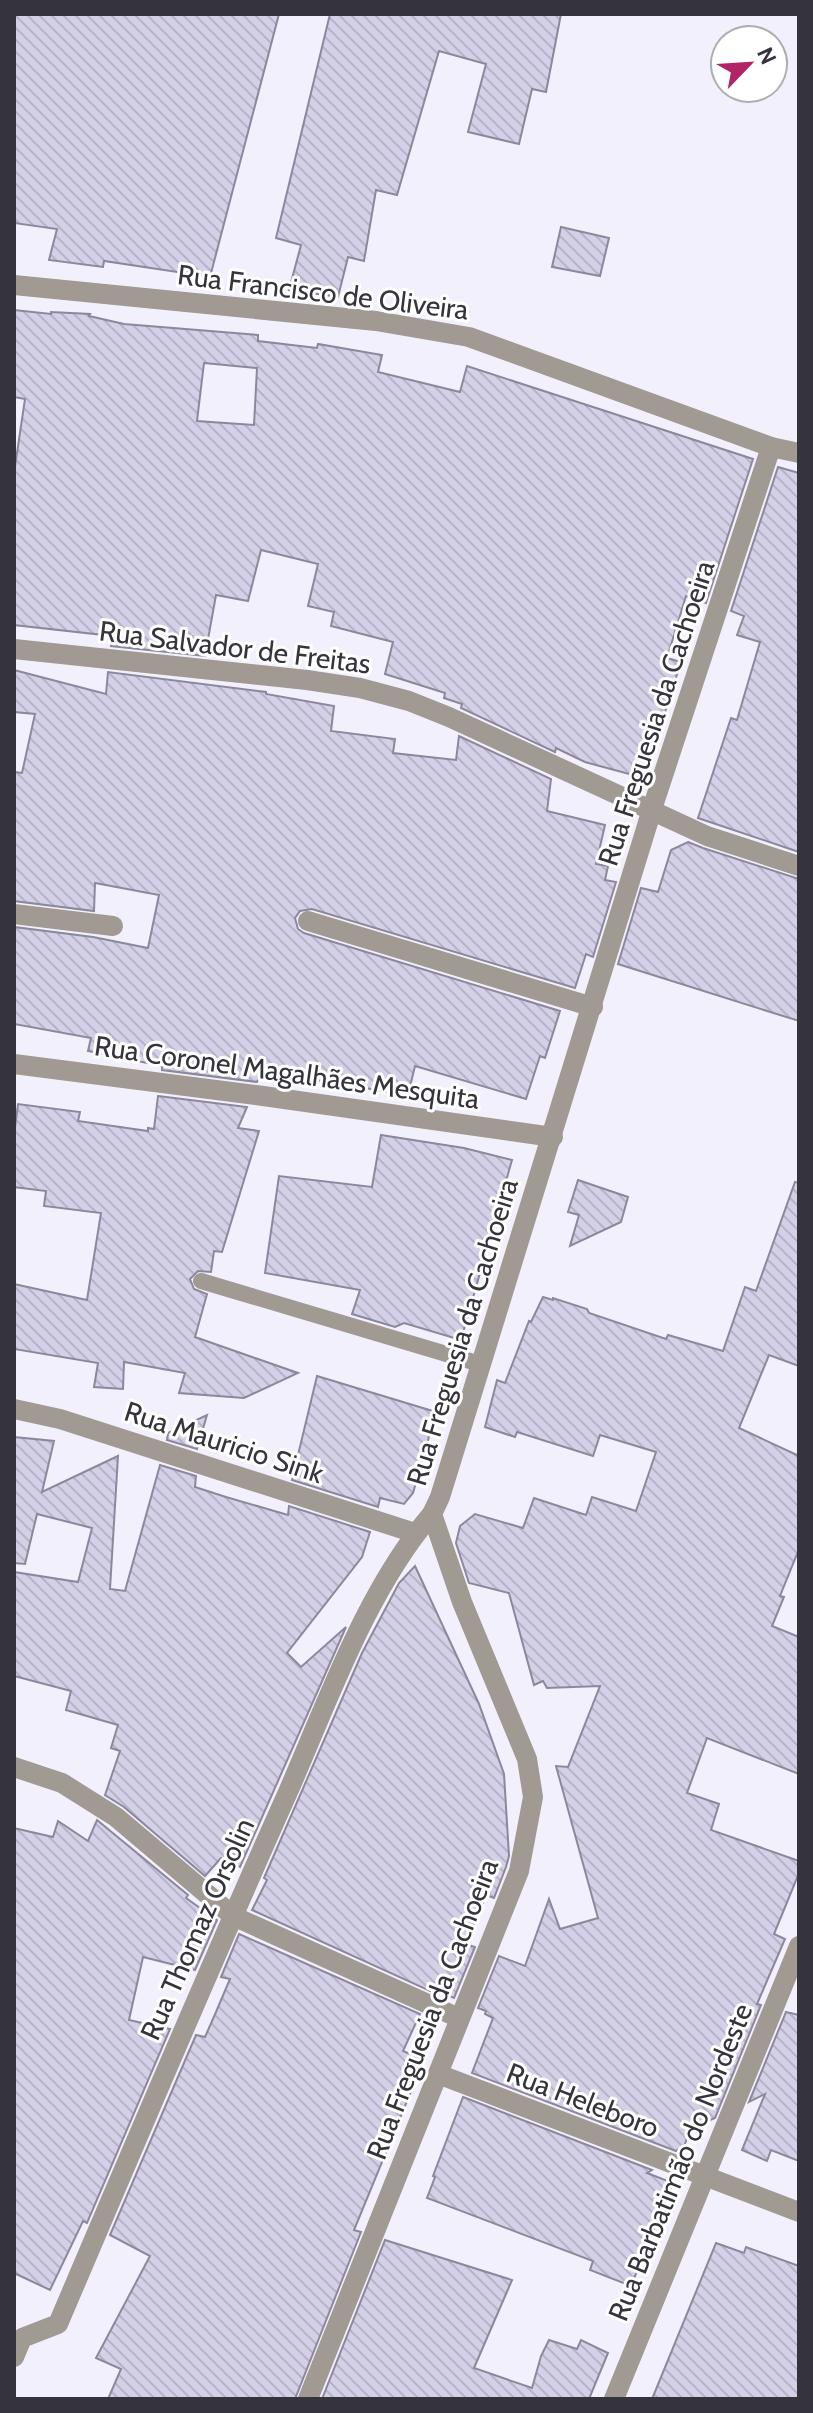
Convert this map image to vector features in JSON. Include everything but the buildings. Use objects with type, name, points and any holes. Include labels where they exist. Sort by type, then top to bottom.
[{"type":"street","name":"Rua Francisco de Oliveira","points":[[14,285],[376,321],[469,337],[771,447],[799,453]]},
{"type":"street","name":"Rua Freguesia da Cachoeira","points":[[308,2399],[519,1871],[533,1797],[527,1759],[462,1602],[432,1514],[440,1497],[653,812],[771,447]]},
{"type":"street","name":"Rua Salvador de Freitas","points":[[14,649],[307,680],[360,688],[409,701],[707,836],[799,866]]},
{"type":"street","points":[[14,914],[113,926]]},
{"type":"street","points":[[308,921],[593,1007]]},
{"type":"street","name":"Rua Coronel Magalhães Mesquita","points":[[14,1064],[553,1137]]},
{"type":"street","name":"Rua Mauricio Sink","points":[[14,1409],[60,1419],[415,1533]]},
{"type":"street","name":"Rua Thomaz Orsolin","points":[[14,2357],[22,2338],[58,2324],[233,1916],[370,1608],[415,1533],[432,1514]]},
{"type":"street","points":[[14,1767],[62,1783],[116,1817],[233,1916],[459,2018]]},
{"type":"street","name":"Rua Barbatimão do Nordeste","points":[[614,2399],[799,1946]]},
{"type":"street","name":"Rua Heleboro","points":[[438,2074],[799,2212]]},
{"type":"lane","points":[[201,1281],[480,1364]]}]
